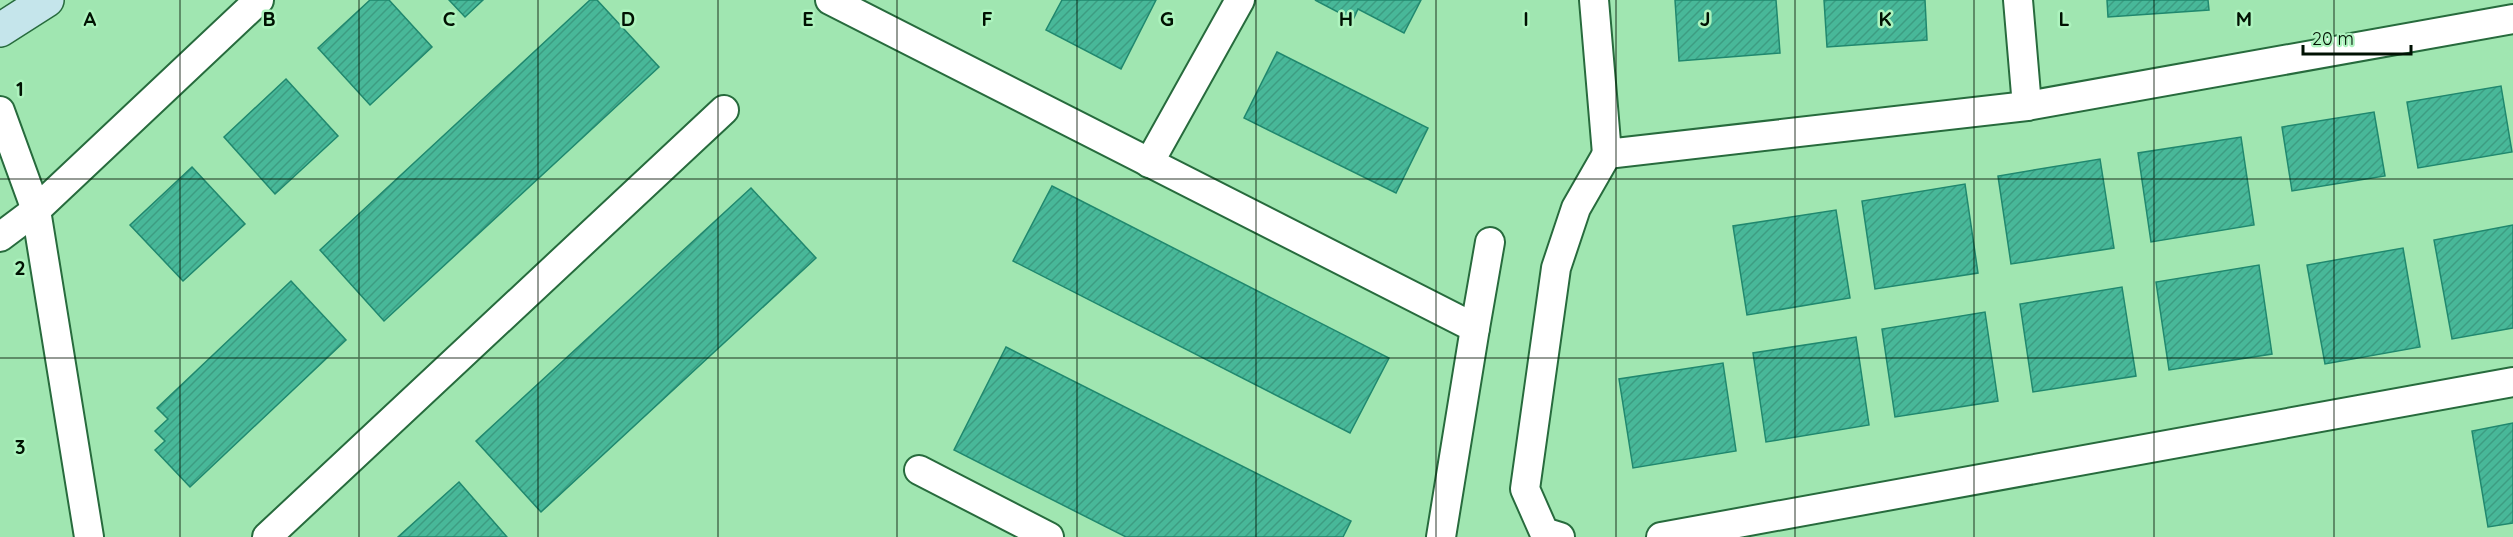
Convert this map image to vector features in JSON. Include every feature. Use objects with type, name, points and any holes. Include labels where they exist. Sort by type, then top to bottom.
[{"type":"main road","points":[[0,30],[47,0]]},
{"type":"street","points":[[0,237],[36,210],[259,0]]},
{"type":"street","points":[[830,0],[1475,328]]},
{"type":"street","points":[[1149,163],[1240,0]]},
{"type":"street","points":[[1560,537],[1544,532],[1525,489],[1556,268],[1576,208],[1607,154],[1594,0]]},
{"type":"street","points":[[2018,0],[2027,106]]},
{"type":"street","points":[[1607,154],[2027,106],[2513,19]]},
{"type":"street","points":[[267,537],[724,110]]},
{"type":"street","points":[[0,111],[36,210],[89,537]]},
{"type":"street","points":[[1441,537],[1490,242]]},
{"type":"street","points":[[1660,537],[2513,382]]},
{"type":"street","points":[[919,470],[1049,537]]},
{"type":"building","points":[[370,0],[389,0],[432,47],[370,105],[318,48]]},
{"type":"building","points":[[449,0],[483,0],[465,17]]},
{"type":"building","points":[[590,0],[597,0],[659,67],[384,321],[320,250]]},
{"type":"building","points":[[1062,0],[1156,0],[1121,69],[1046,30]]},
{"type":"building","points":[[1315,0],[1421,0],[1404,33],[1358,9],[1353,20]]},
{"type":"building","points":[[1675,0],[1776,0],[1780,53],[1679,61]]},
{"type":"building","points":[[1824,0],[1925,0],[1927,40],[1827,47]]},
{"type":"building","points":[[2107,0],[2208,0],[2209,10],[2108,17]]},
{"type":"building","points":[[1277,52],[1428,128],[1396,193],[1244,118]]},
{"type":"building","points":[[286,79],[338,136],[275,194],[224,137]]},
{"type":"building","points":[[2501,86],[2512,152],[2418,168],[2407,102]]},
{"type":"building","points":[[2374,112],[2385,176],[2292,191],[2282,127]]},
{"type":"building","points":[[2241,137],[2254,225],[2151,242],[2138,153]]},
{"type":"building","points":[[2100,159],[2114,248],[2011,264],[1998,176]]},
{"type":"building","points":[[192,167],[245,224],[183,281],[130,225]]},
{"type":"building","points":[[1965,184],[1978,273],[1875,289],[1862,201]]},
{"type":"building","points":[[1052,186],[1389,358],[1350,433],[1013,261]]},
{"type":"building","points":[[751,188],[816,258],[541,512],[476,441]]},
{"type":"building","points":[[1836,210],[1850,298],[1747,315],[1733,226]]},
{"type":"building","points":[[2513,225],[2513,328],[2452,339],[2434,240]]},
{"type":"building","points":[[2403,248],[2420,347],[2325,364],[2307,265]]},
{"type":"building","points":[[2259,265],[2272,354],[2169,370],[2156,282]]},
{"type":"building","points":[[291,281],[346,340],[190,487],[155,450],[165,441],[155,431],[168,419],[157,408]]},
{"type":"building","points":[[2122,287],[2136,376],[2033,392],[2020,304]]},
{"type":"building","points":[[1985,312],[1998,401],[1895,417],[1882,329]]},
{"type":"building","points":[[1856,337],[1869,425],[1766,442],[1753,353]]},
{"type":"building","points":[[1006,347],[1351,521],[1343,537],[1126,537],[954,450]]},
{"type":"building","points":[[1723,363],[1736,451],[1633,468],[1619,379]]},
{"type":"building","points":[[2513,423],[2513,523],[2488,527],[2472,431]]},
{"type":"building","points":[[459,482],[507,537],[398,537]]}]
